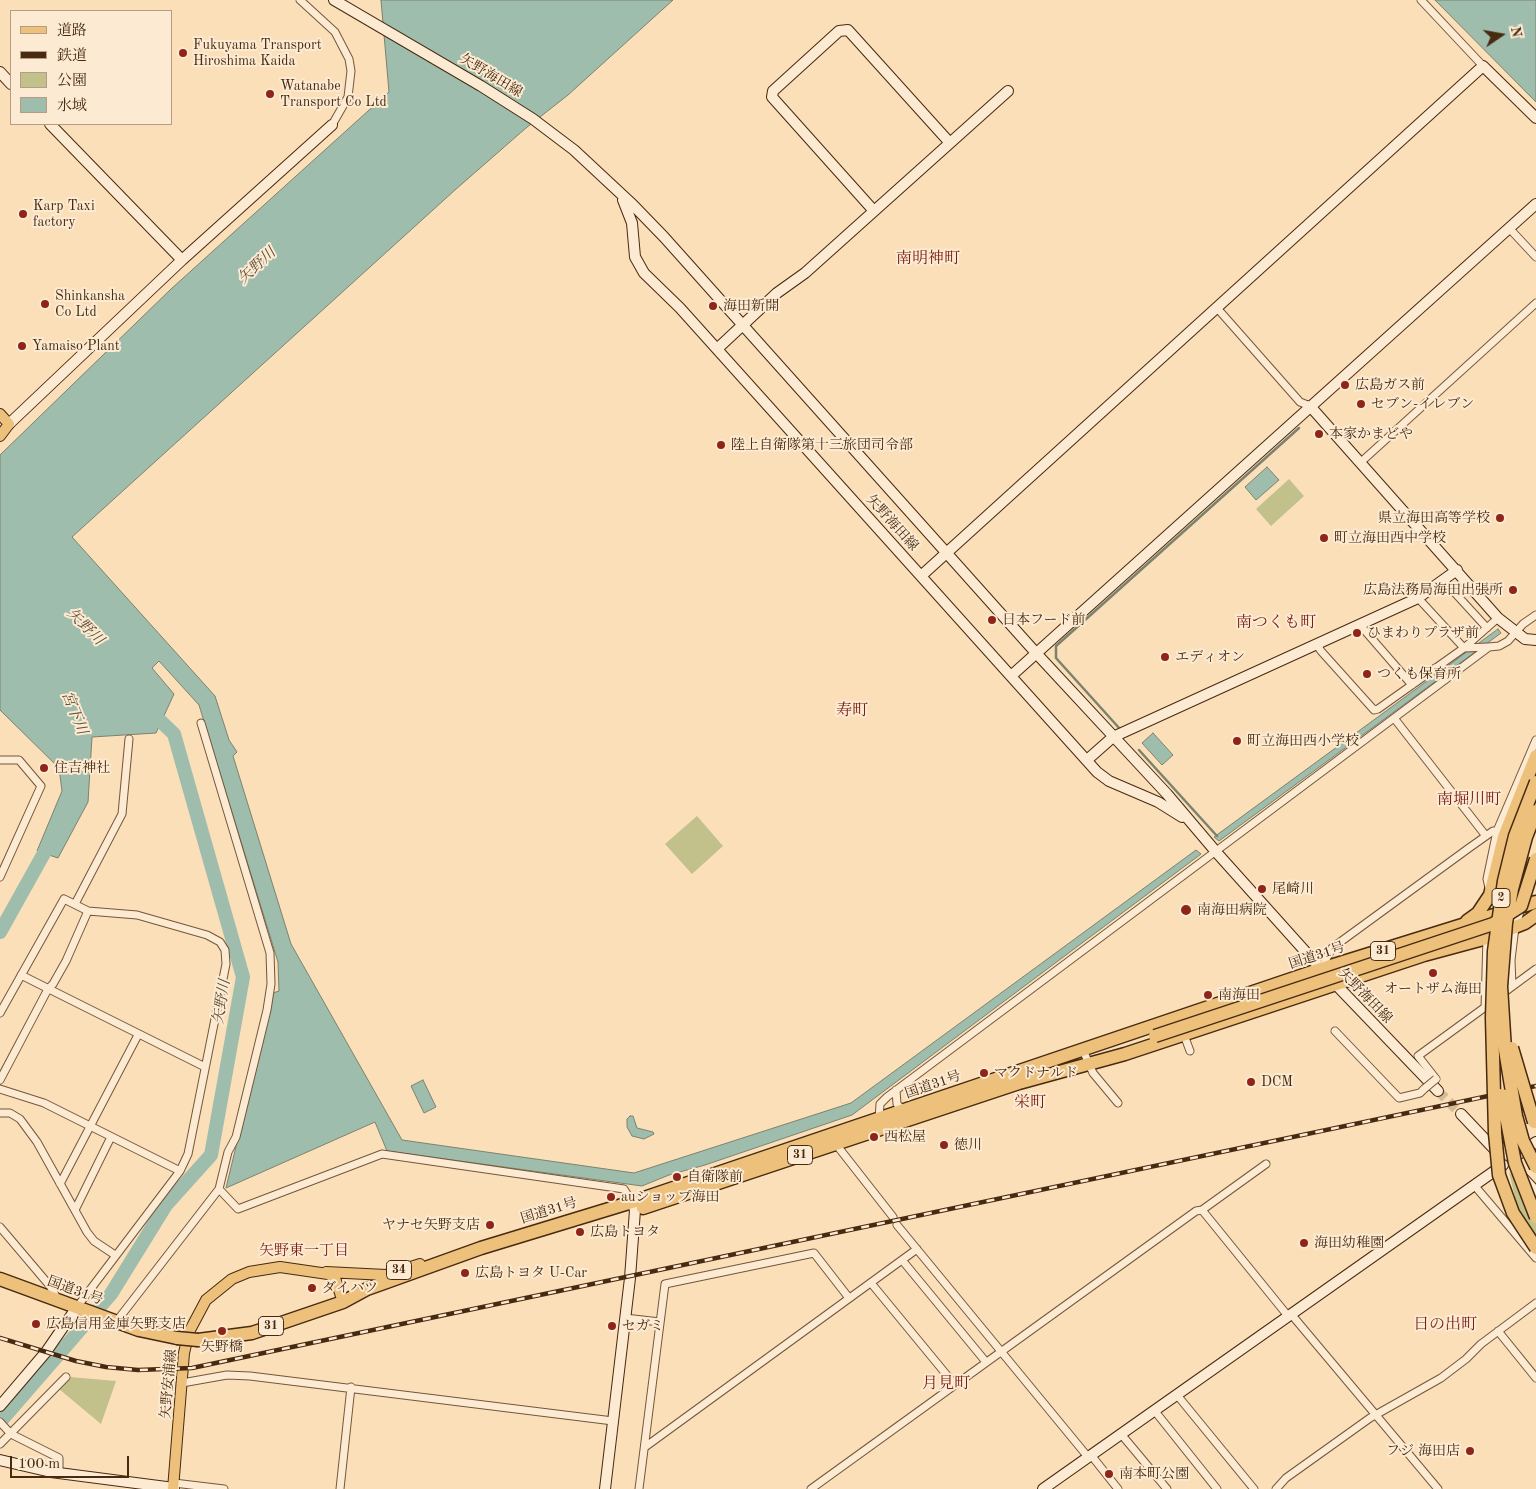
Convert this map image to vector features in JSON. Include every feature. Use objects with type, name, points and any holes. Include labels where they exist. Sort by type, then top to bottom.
[{"type":"highway","points":[[1434,935],[1478,913],[1490,895],[1501,834],[1536,756]]},
{"type":"highway","name":"2","points":[[1536,782],[1515,836],[1502,890],[1494,951],[1492,1018],[1510,1142],[1521,1180],[1536,1217]]},
{"type":"highway","name":"2","points":[[1536,812],[1526,837],[1512,889],[1506,923],[1502,971],[1502,1005],[1509,1080],[1523,1141],[1536,1167]]},
{"type":"highway","points":[[1086,1058],[1493,924],[1521,906],[1536,859]]},
{"type":"highway","name":"国道31号","points":[[0,1278],[151,1334],[198,1340],[252,1333],[342,1302],[368,1297],[488,1254],[880,1124],[1018,1083],[1321,970],[1536,902]]},
{"type":"highway","name":"国道31号","points":[[342,1302],[367,1289],[481,1248],[634,1206],[835,1144],[904,1111],[1086,1058],[1184,1035],[1424,955],[1487,938],[1515,927],[1536,915]]},
{"type":"highway","points":[[1502,971],[1514,1059],[1536,1129]]},
{"type":"highway","points":[[1492,1018],[1495,1133],[1499,1175],[1513,1213],[1536,1248]]},
{"type":"main road","points":[[0,414],[3,430]]},
{"type":"main road","name":"34","points":[[315,1271],[386,1275],[436,1259],[481,1248]]},
{"type":"main road","name":"矢野安浦線","points":[[174,1487],[184,1353],[189,1332],[206,1300],[218,1289],[248,1272],[280,1267],[328,1274],[335,1278],[342,1302]]},
{"type":"street","points":[[3,430],[182,260],[332,125],[348,97],[352,71],[349,58],[335,32],[300,0]]},
{"type":"street","name":"矢野海田線","points":[[334,0],[508,102],[574,150],[611,184],[664,237],[1036,653],[1168,794],[1216,852],[1321,970],[1438,1090]]},
{"type":"street","points":[[1422,0],[1483,66],[1536,118]]},
{"type":"street","points":[[874,212],[772,97],[773,91],[832,37],[839,31],[848,30],[950,143]]},
{"type":"street","points":[[921,576],[1483,66]]},
{"type":"street","points":[[0,72],[10,83]]},
{"type":"street","points":[[717,349],[777,293],[805,273],[1008,91]]},
{"type":"street","points":[[51,125],[182,260]]},
{"type":"street","name":"矢野海田線","points":[[621,194],[631,217],[634,252],[641,268],[717,349],[1087,760],[1108,781],[1165,805],[1196,828]]},
{"type":"street","points":[[1011,676],[1536,204]]},
{"type":"street","points":[[1509,228],[1536,257]]},
{"type":"street","points":[[1361,462],[1536,303]]},
{"type":"street","points":[[1217,308],[1300,402],[1310,406],[1361,462],[1498,618],[1525,638],[1536,640]]},
{"type":"street","points":[[1087,760],[1113,737],[1418,598],[1457,570]]},
{"type":"street","points":[[1444,581],[1487,628]]},
{"type":"street","points":[[1418,598],[1466,648],[1499,646],[1536,615]]},
{"type":"street","points":[[1317,644],[1321,651],[1374,710],[1378,710],[1466,648],[1498,618]]},
{"type":"street","points":[[1360,625],[1412,685]]},
{"type":"street","points":[[880,1124],[880,1104],[896,1090],[1487,647]]},
{"type":"street","points":[[1436,669],[1444,679]]},
{"type":"street","points":[[1394,718],[1486,836]]},
{"type":"street","points":[[113,1321],[219,1189],[228,1152],[236,1136],[267,1010],[271,984],[270,953],[201,723]]},
{"type":"street","points":[[75,904],[122,814],[129,740]]},
{"type":"street","points":[[1321,970],[1332,948],[1493,831],[1501,834],[1536,740]]},
{"type":"street","points":[[0,760],[19,760],[41,786],[0,877]]},
{"type":"street","points":[[1512,986],[1511,960],[1515,927],[1536,863]]},
{"type":"street","points":[[1532,875],[1536,886]]},
{"type":"street","points":[[1485,1008],[1490,895]]},
{"type":"street","points":[[0,1013],[64,899],[88,911],[137,915],[207,935],[220,942],[225,950],[226,964],[188,1154],[180,1171],[115,1255],[80,1308],[0,1406]]},
{"type":"street","points":[[0,1080],[48,989],[53,984],[66,960],[88,911]]},
{"type":"street","points":[[1335,1031],[1399,1098],[1420,1093],[1436,1078],[1418,1056],[1536,969]]},
{"type":"street","points":[[21,975],[205,1067]]},
{"type":"street","points":[[60,1184],[138,1035]]},
{"type":"street","points":[[1184,1035],[1190,1051]]},
{"type":"street","points":[[1086,1058],[1118,1103]]},
{"type":"street","points":[[0,1089],[44,1103],[180,1171]]},
{"type":"street","points":[[896,1090],[896,1100],[904,1111]]},
{"type":"street","points":[[0,1113],[10,1113],[20,1119],[36,1142],[74,1210],[94,1241],[115,1255]]},
{"type":"street","points":[[1461,1114],[1536,1192]]},
{"type":"street","points":[[74,1210],[111,1137]]},
{"type":"street","points":[[1513,1158],[1536,1142]]},
{"type":"street","points":[[835,1144],[893,1217]]},
{"type":"street","points":[[219,1189],[238,1209],[382,1154],[624,1189],[634,1206],[625,1318],[605,1489]]},
{"type":"street","points":[[811,1489],[1196,1211],[1202,1210],[1266,1164]]},
{"type":"street","points":[[1043,1489],[1502,1166]]},
{"type":"street","points":[[1474,1185],[1536,1258]]},
{"type":"street","points":[[1202,1210],[1438,1489]]},
{"type":"street","points":[[897,1225],[1118,1489]]},
{"type":"street","points":[[0,1227],[50,1286],[58,1300]]},
{"type":"street","points":[[644,1447],[917,1249]]},
{"type":"street","points":[[639,1489],[665,1284],[814,1253],[849,1298]]},
{"type":"street","points":[[902,1260],[986,1362]]},
{"type":"street","points":[[870,1283],[955,1384]]},
{"type":"street","points":[[1276,1489],[1286,1478],[1376,1416],[1441,1378],[1498,1331],[1536,1303]]},
{"type":"street","points":[[625,1318],[660,1322]]},
{"type":"street","points":[[1498,1331],[1536,1378]]},
{"type":"street","points":[[182,1382],[227,1375],[250,1376],[352,1387],[613,1421]]},
{"type":"street","points":[[0,1444],[66,1377]]},
{"type":"street","points":[[340,1489],[352,1387]]},
{"type":"street","points":[[1177,1394],[1254,1489]]},
{"type":"street","points":[[1154,1410],[1217,1489]]},
{"type":"street","points":[[0,1422],[11,1434],[59,1458],[59,1473]]},
{"type":"street","points":[[1121,1434],[1167,1489]]},
{"type":"street","points":[[0,1460],[59,1473],[174,1487],[224,1489]]},
{"type":"green space","points":[[1289,479],[1304,496],[1271,526],[1256,509]]},
{"type":"green space","points":[[697,816],[723,846],[692,874],[665,844]]},
{"type":"green space","points":[[1509,1172],[1536,1201],[1536,1238],[1517,1206]]},
{"type":"green space","points":[[70,1377],[116,1381],[101,1424],[59,1389]]},
{"type":"water","points":[[381,0],[673,0],[568,95],[526,128],[455,190],[72,537],[215,696],[229,740],[237,752],[233,756],[291,944],[402,1140],[634,1173],[851,1103],[1196,850],[1201,854],[852,1115],[705,1165],[669,1175],[642,1186],[387,1151],[375,1122],[226,1188],[273,993],[279,991],[278,962],[199,705],[159,661],[152,668],[174,694],[156,733],[92,737],[88,802],[58,858],[37,851],[62,791],[59,768],[0,710],[0,455],[171,289],[389,92]]},
{"type":"water","points":[[1435,0],[1536,0],[1536,102]]},
{"type":"water","points":[[1267,467],[1279,480],[1256,500],[1245,487]]},
{"type":"water","points":[[1498,629],[1501,633],[1219,841],[1214,837]]},
{"type":"water","points":[[1153,733],[1173,755],[1162,765],[1142,743]]},
{"type":"water","points":[[423,1080],[436,1107],[424,1113],[411,1086]]},
{"type":"water","points":[[633,1116],[637,1128],[653,1132],[654,1134],[644,1139],[632,1136],[627,1127],[627,1119]]},
{"type":"waterway","points":[[1120,729],[1056,658],[1056,646],[1299,428]]},
{"type":"waterway","name":"矢野川","points":[[0,1422],[111,1294],[166,1205],[211,1155],[243,977],[174,734],[149,710]]},
{"type":"waterway","points":[[1139,750],[1217,836]]},
{"type":"waterway","name":"宮下川","points":[[0,932],[53,837]]},
{"type":"tunnel","points":[[1438,1091],[1461,1114]]},
{"type":"railway","points":[[0,1338],[76,1361],[106,1367],[138,1370],[192,1368],[1536,1086]]},
{"type":"place","name":"Fukuyama Transport Hiroshima Kaida","points":[[183,53]]},
{"type":"place","name":"Watanabe Transport Co Ltd","points":[[270,94]]},
{"type":"place","name":"Karp Taxi factory","points":[[23,214]]},
{"type":"place","name":"Shinkansha Co Ltd","points":[[45,304]]},
{"type":"place","name":"海田新開","points":[[713,306]]},
{"type":"place","name":"Yamaiso Plant","points":[[22,346]]},
{"type":"place","name":"広島ガス前","points":[[1345,385]]},
{"type":"place","name":"セブン-イレブン","points":[[1361,404]]},
{"type":"place","name":"本家かまどや","points":[[1319,434]]},
{"type":"place","name":"陸上自衛隊第十三旅団司令部","points":[[721,445]]},
{"type":"place","name":"県立海田高等学校","points":[[1500,518]]},
{"type":"place","name":"町立海田西中学校","points":[[1324,538]]},
{"type":"place","name":"広島法務局海田出張所","points":[[1513,590]]},
{"type":"place","name":"日本フード前","points":[[992,620]]},
{"type":"place","name":"ひまわりプラザ前","points":[[1357,633]]},
{"type":"place","name":"エディオン","points":[[1165,657]]},
{"type":"place","name":"つくも保育所","points":[[1367,674]]},
{"type":"place","name":"町立海田西小学校","points":[[1237,741]]},
{"type":"place","name":"住吉神社","points":[[44,768]]},
{"type":"place","name":"尾崎川","points":[[1262,889]]},
{"type":"place","name":"南海田病院","points":[[1186,910]]},
{"type":"place","name":"オートザム海田","points":[[1433,973]]},
{"type":"place","name":"南海田","points":[[1208,995]]},
{"type":"place","name":"マクドナルド","points":[[984,1073]]},
{"type":"place","name":"DCM","points":[[1251,1082]]},
{"type":"place","name":"西松屋","points":[[874,1137]]},
{"type":"place","name":"徳川","points":[[944,1145]]},
{"type":"place","name":"自衛隊前","points":[[677,1177]]},
{"type":"place","name":"auショップ海田","points":[[611,1197]]},
{"type":"place","name":"ヤナセ矢野支店","points":[[490,1225]]},
{"type":"place","name":"広島トヨタ","points":[[580,1232]]},
{"type":"place","name":"海田幼稚園","points":[[1304,1243]]},
{"type":"place","name":"広島トヨタ U-Car","points":[[465,1273]]},
{"type":"place","name":"ダイハツ","points":[[312,1288]]},
{"type":"place","name":"広島信用金庫矢野支店","points":[[36,1324]]},
{"type":"place","name":"セガミ","points":[[612,1326]]},
{"type":"place","name":"矢野橋","points":[[222,1331]]},
{"type":"place","name":"フジ 海田店","points":[[1470,1451]]},
{"type":"place","name":"南本町公園","points":[[1109,1474]]},
{"type":"district","name":"南明神町","points":[[928,259]]},
{"type":"district","name":"南つくも町","points":[[1276,623]]},
{"type":"district","name":"寿町","points":[[852,711]]},
{"type":"district","name":"南堀川町","points":[[1469,800]]},
{"type":"district","name":"栄町","points":[[1030,1103]]},
{"type":"district","name":"矢野東一丁目","points":[[304,1251]]},
{"type":"district","name":"日の出町","points":[[1445,1325]]},
{"type":"district","name":"月見町","points":[[946,1384]]}]
